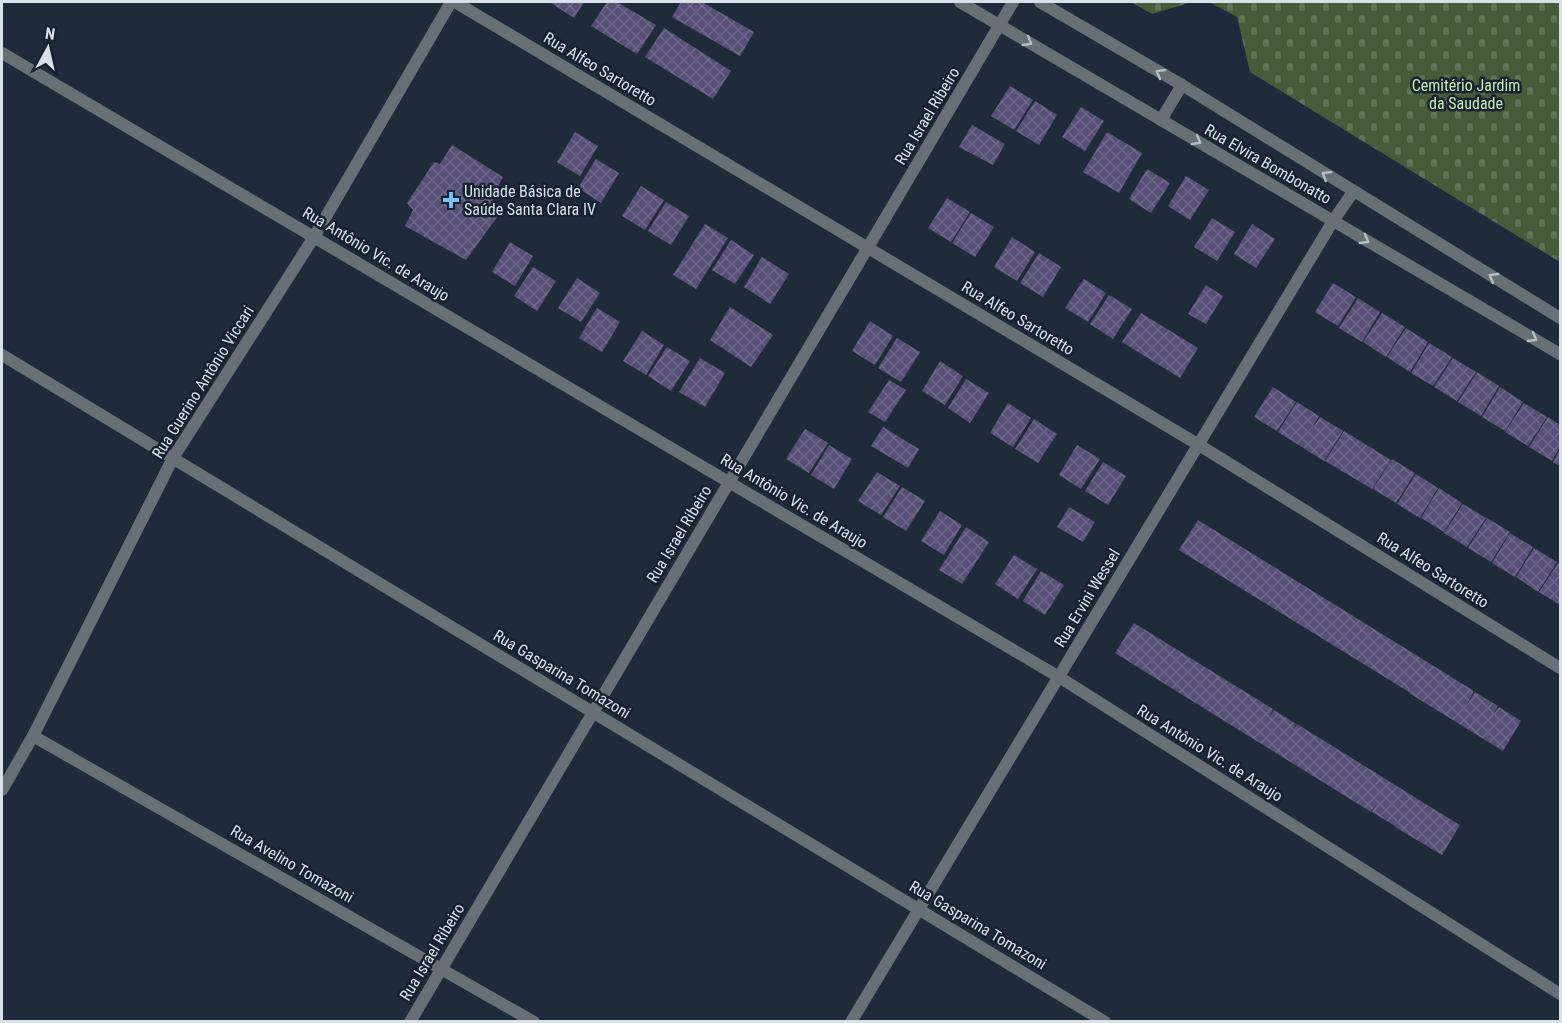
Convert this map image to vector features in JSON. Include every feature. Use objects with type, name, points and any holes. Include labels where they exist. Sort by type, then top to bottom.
[{"type":"street","name":"Rua Guerino Antônio Viccari","points":[[2,790],[33,736],[173,458],[314,237],[453,2]]},
{"type":"street","name":"Rua Alfeo Sartoretto","points":[[453,2],[1199,445],[1560,668]]},
{"type":"street","name":"Rua Elvira Bombonatto","points":[[960,2],[1560,354]]},
{"type":"street","name":"Rua Israel Ribeiro","points":[[410,1022],[1013,2]]},
{"type":"street","name":"Rua Elvira Bombonatto","points":[[1040,2],[1182,86],[1560,318]]},
{"type":"street","name":"Rua Antônio Vic. de Araujo","points":[[2,52],[1059,677],[1560,994]]},
{"type":"street","points":[[1161,120],[1182,86]]},
{"type":"street","name":"Rua Ervini Wessel","points":[[851,1022],[1333,221],[1353,192]]},
{"type":"street","name":"Rua Gasparina Tomazoni","points":[[2,355],[1105,1022]]},
{"type":"street","name":"Rua Avelino Tomazoni","points":[[33,736],[534,1022]]},
{"type":"green space","points":[[1131,2],[1192,2],[1152,14]]},
{"type":"green space","name":"Cemitério Jardim da Saudade","points":[[1209,2],[1560,2],[1560,262],[1250,72],[1237,17]]},
{"type":"building","points":[[552,2],[584,2],[574,18]]},
{"type":"building","points":[[607,2],[617,2],[656,25],[637,54],[591,26]]},
{"type":"building","points":[[681,2],[702,2],[754,32],[740,56],[672,17]]},
{"type":"building","points":[[664,28],[731,71],[713,99],[645,57]]},
{"type":"building","points":[[1010,86],[1033,100],[1014,130],[991,116]]},
{"type":"building","points":[[1035,101],[1057,115],[1039,145],[1016,131]]},
{"type":"building","points":[[1081,107],[1104,121],[1085,151],[1062,137]]},
{"type":"building","points":[[972,125],[1005,144],[993,165],[959,147]]},
{"type":"building","points":[[575,132],[598,146],[580,176],[557,162]]},
{"type":"building","points":[[1107,132],[1142,153],[1119,193],[1083,172]]},
{"type":"building","name":"Unidade Básica de Saúde Santa Clara IV","points":[[452,145],[503,177],[492,198],[503,209],[466,260],[405,226],[413,210],[407,203],[434,162],[440,164]]},
{"type":"building","points":[[596,159],[619,173],[601,203],[578,188]]},
{"type":"building","points":[[1147,169],[1170,183],[1151,213],[1129,199]]},
{"type":"building","points":[[1186,176],[1209,190],[1190,220],[1168,206]]},
{"type":"building","points":[[641,186],[664,200],[645,230],[622,216]]},
{"type":"building","points":[[947,198],[970,212],[951,242],[928,228]]},
{"type":"building","points":[[666,202],[689,216],[671,245],[648,231]]},
{"type":"building","points":[[971,213],[994,227],[975,257],[952,243]]},
{"type":"building","points":[[1212,218],[1235,232],[1217,261],[1194,247]]},
{"type":"building","points":[[705,224],[728,238],[696,289],[673,275]]},
{"type":"building","points":[[1252,224],[1275,239],[1256,268],[1234,254]]},
{"type":"building","points":[[1012,237],[1035,252],[1017,281],[994,267]]},
{"type":"building","points":[[731,240],[754,255],[735,284],[712,270]]},
{"type":"building","points":[[510,242],[533,256],[515,286],[492,272]]},
{"type":"building","points":[[1039,253],[1061,267],[1043,297],[1020,283]]},
{"type":"building","points":[[762,257],[789,274],[770,304],[744,287]]},
{"type":"building","points":[[533,267],[556,281],[537,311],[514,296]]},
{"type":"building","points":[[577,278],[600,293],[581,322],[558,308]]},
{"type":"building","points":[[1084,279],[1106,293],[1088,322],[1065,308]]},
{"type":"building","points":[[1333,283],[1356,297],[1338,326],[1315,312]]},
{"type":"building","points":[[1206,285],[1223,296],[1206,324],[1188,314]]},
{"type":"building","points":[[1109,295],[1132,309],[1113,339],[1090,324]]},
{"type":"building","points":[[1358,298],[1380,312],[1362,342],[1339,328]]},
{"type":"building","points":[[730,307],[773,335],[751,367],[710,340]]},
{"type":"building","points":[[597,308],[620,322],[602,352],[579,338]]},
{"type":"building","points":[[1141,313],[1198,348],[1180,378],[1122,342]]},
{"type":"building","points":[[1382,313],[1405,327],[1386,357],[1363,342]]},
{"type":"building","points":[[870,321],[893,336],[875,365],[852,351]]},
{"type":"building","points":[[1406,328],[1428,342],[1410,372],[1387,357]]},
{"type":"building","points":[[642,331],[664,345],[646,375],[623,361]]},
{"type":"building","points":[[897,338],[920,352],[901,382],[878,368]]},
{"type":"building","points":[[1429,343],[1452,357],[1433,386],[1411,373]]},
{"type":"building","points":[[667,347],[690,361],[671,391],[648,376]]},
{"type":"building","points":[[700,358],[725,373],[705,407],[679,392]]},
{"type":"building","points":[[1453,358],[1476,372],[1457,401],[1434,387]]},
{"type":"building","points":[[940,361],[963,376],[945,405],[922,391]]},
{"type":"building","points":[[1477,372],[1499,386],[1481,416],[1458,402]]},
{"type":"building","points":[[966,379],[989,393],[970,423],[948,408]]},
{"type":"building","points":[[889,380],[906,390],[885,422],[868,412]]},
{"type":"building","points":[[1273,387],[1296,402],[1277,431],[1254,417]]},
{"type":"building","points":[[1500,387],[1523,402],[1505,431],[1482,417]]},
{"type":"building","points":[[1297,402],[1319,416],[1310,432],[1320,417],[1343,431],[1324,461],[1278,432]]},
{"type":"building","points":[[1008,403],[1031,418],[1013,447],[990,433]]},
{"type":"building","points":[[1524,403],[1547,417],[1528,446],[1505,432]]},
{"type":"building","points":[[1548,417],[1560,425],[1560,447],[1552,461],[1529,447]]},
{"type":"building","points":[[1034,419],[1057,434],[1038,463],[1015,449]]},
{"type":"building","points":[[883,427],[919,449],[908,468],[871,446]]},
{"type":"building","points":[[805,429],[828,443],[809,473],[786,459]]},
{"type":"building","points":[[1344,431],[1391,460],[1372,489],[1325,461]]},
{"type":"building","points":[[829,445],[852,459],[834,489],[811,475]]},
{"type":"building","points":[[1077,445],[1100,459],[1081,489],[1059,475]]},
{"type":"building","points":[[1560,449],[1560,466],[1553,462]]},
{"type":"building","points":[[1392,459],[1415,473],[1396,503],[1373,489]]},
{"type":"building","points":[[1103,462],[1126,476],[1108,505],[1085,491]]},
{"type":"building","points":[[877,472],[900,486],[881,515],[858,501]]},
{"type":"building","points":[[1416,474],[1438,488],[1420,518],[1397,504]]},
{"type":"building","points":[[902,487],[925,501],[906,531],[883,517]]},
{"type":"building","points":[[1439,488],[1462,503],[1444,532],[1421,518]]},
{"type":"building","points":[[1463,504],[1486,518],[1467,547],[1444,533]]},
{"type":"building","points":[[1069,507],[1095,522],[1083,542],[1057,527]]},
{"type":"building","points":[[940,511],[962,525],[944,555],[921,541]]},
{"type":"building","points":[[1487,518],[1510,532],[1491,562],[1468,548]]},
{"type":"building","points":[[1198,520],[1474,691],[1465,708],[1475,692],[1498,706],[1493,715],[1499,707],[1521,721],[1503,751],[1409,693],[1419,676],[1409,692],[1179,550]]},
{"type":"building","points":[[966,527],[989,542],[962,584],[939,570]]},
{"type":"building","points":[[1510,533],[1533,547],[1515,577],[1492,563]]},
{"type":"building","points":[[1534,548],[1557,562],[1538,592],[1516,577]]},
{"type":"building","points":[[1014,555],[1037,569],[1018,599],[995,584]]},
{"type":"building","points":[[1558,563],[1560,564],[1560,605],[1539,592]]},
{"type":"building","points":[[1041,571],[1064,585],[1045,615],[1023,601]]},
{"type":"building","points":[[1134,623],[1273,709],[1268,719],[1274,710],[1296,724],[1291,733],[1297,724],[1460,825],[1442,855],[1395,827],[1401,816],[1395,826],[1372,812],[1377,803],[1371,812],[1115,653]]},
{"type":"place","name":"Unidade Básica de Saúde Santa Clara IV","points":[[451,200]]}]
